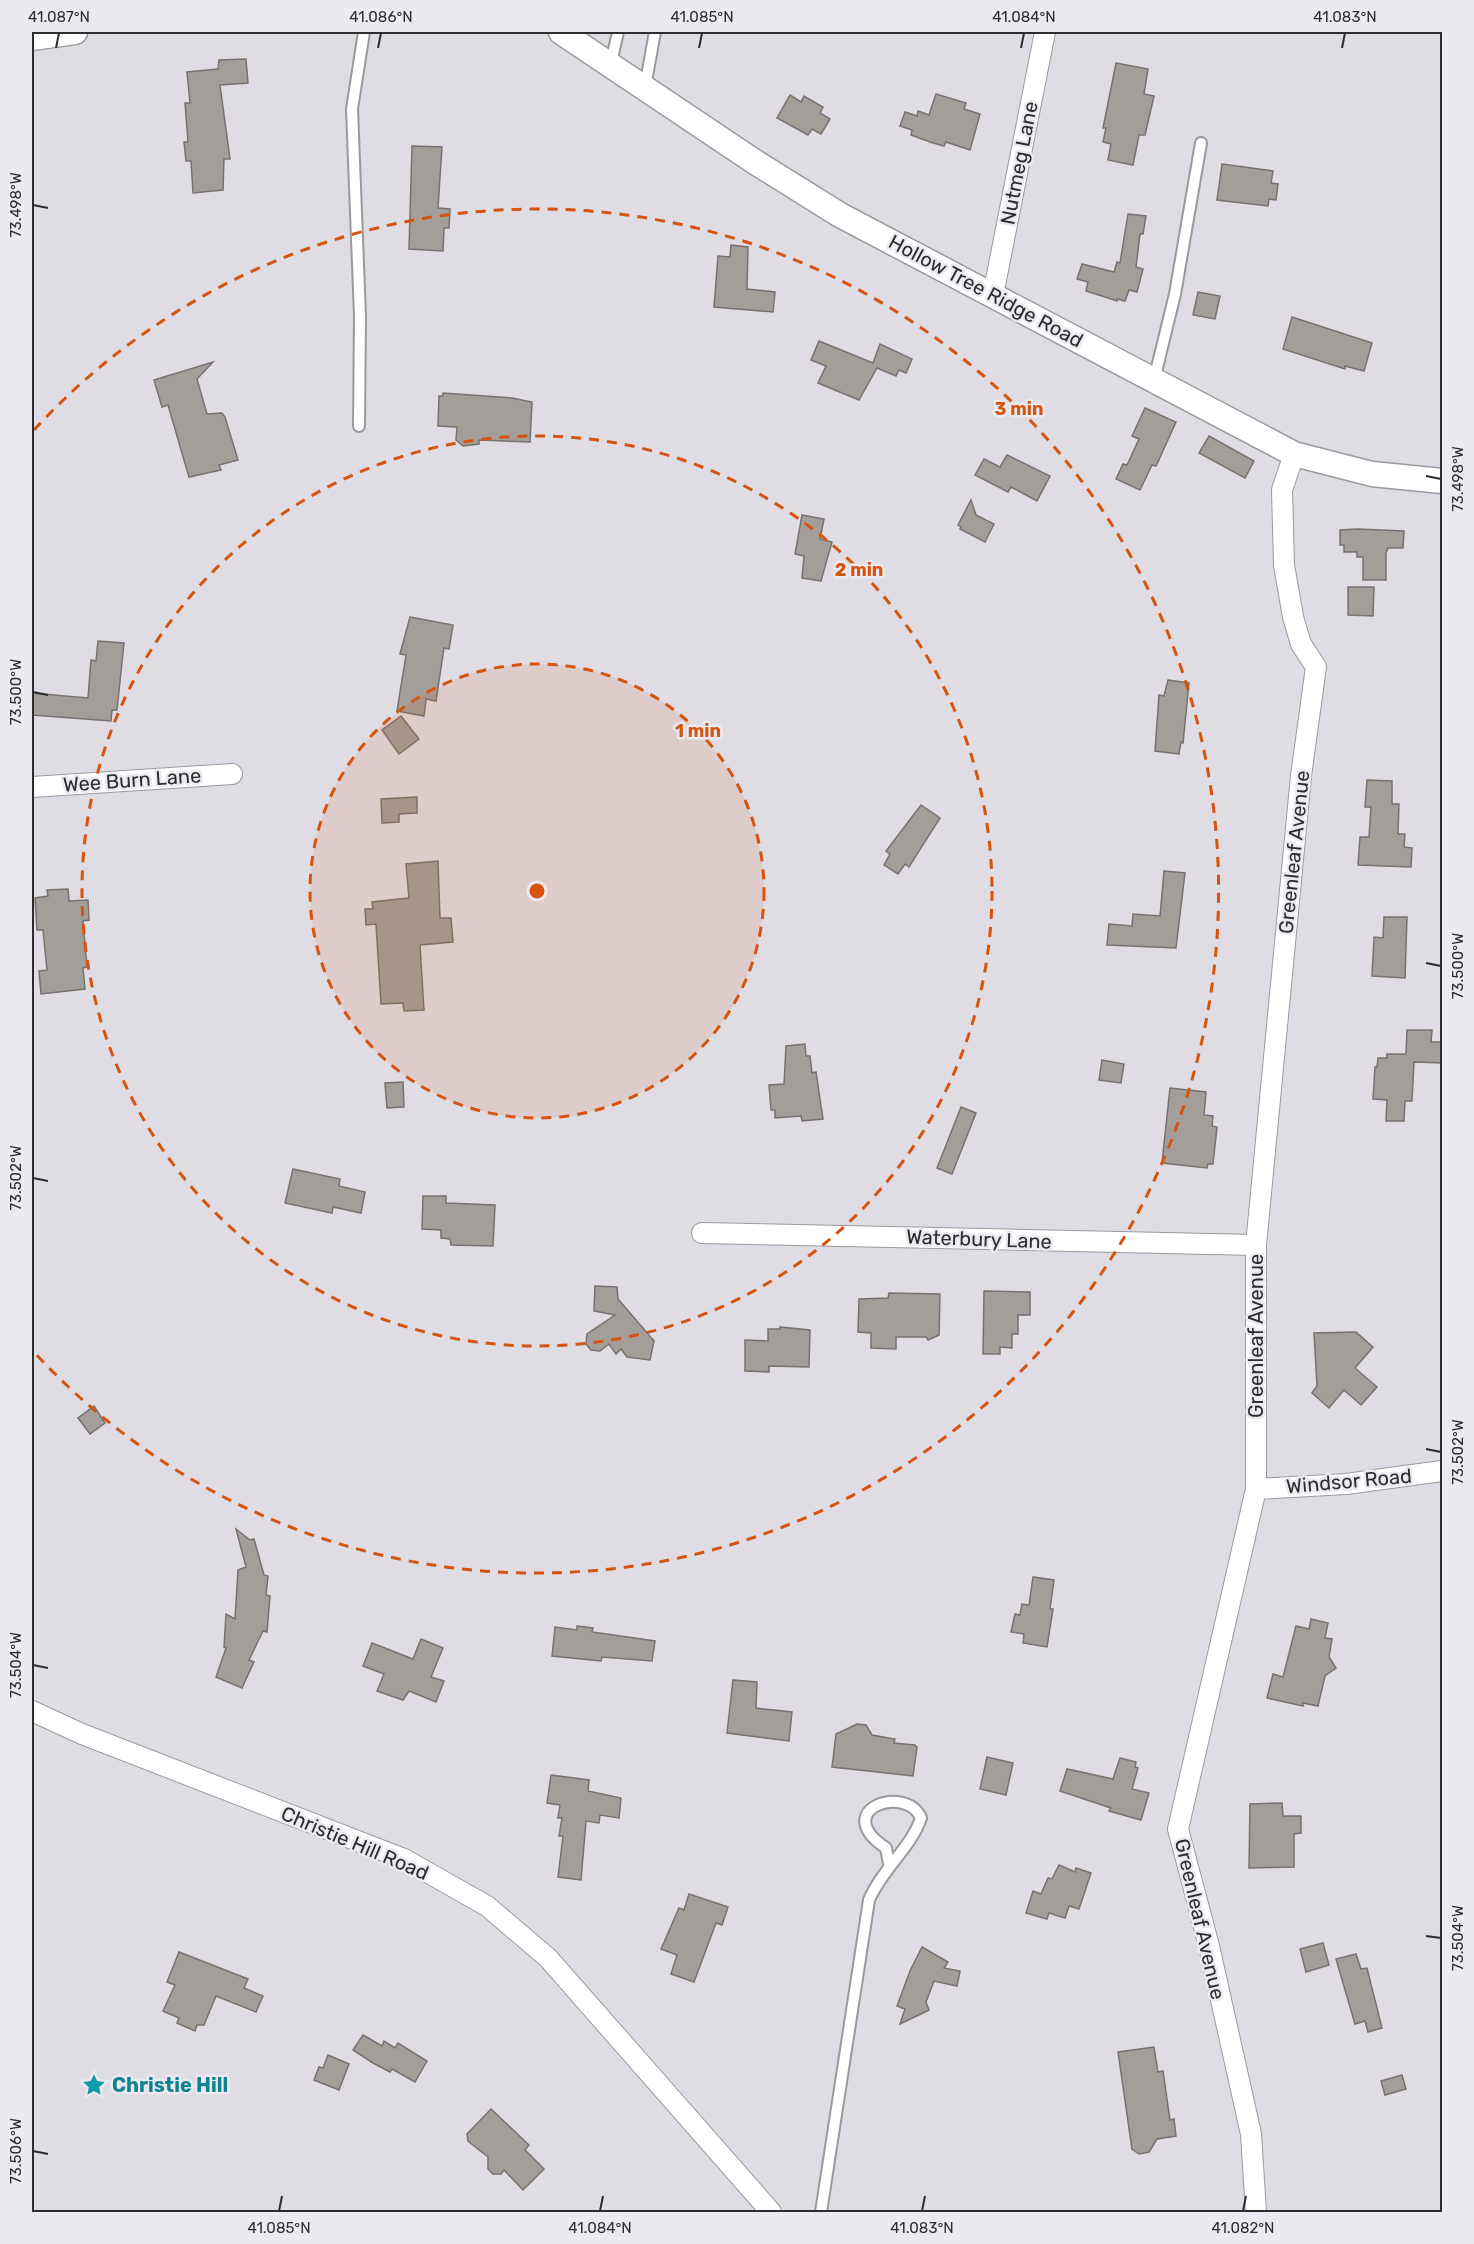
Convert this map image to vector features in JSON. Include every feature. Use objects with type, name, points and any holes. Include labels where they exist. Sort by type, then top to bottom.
[{"type":"street","points":[[32,38],[75,32]]},
{"type":"street","name":"Hollow Tree Ridge Road","points":[[561,32],[611,63],[755,162],[840,215],[1294,454],[1372,474],[1443,481]]},
{"type":"street","name":"Nutmeg Lane","points":[[993,295],[1045,32]]},
{"type":"street","name":"Greenleaf Avenue","points":[[1256,2212],[1251,2134],[1209,1946],[1178,1829],[1256,1489],[1256,1245],[1301,776],[1316,667],[1301,644],[1293,617],[1284,565],[1282,490],[1294,454]]},
{"type":"street","name":"Wee Burn Lane","points":[[32,787],[232,774]]},
{"type":"street","name":"Waterbury Lane","points":[[702,1233],[1256,1245]]},
{"type":"street","name":"Windsor Road","points":[[1256,1489],[1346,1484],[1443,1471]]},
{"type":"street","name":"Christie Hill Road","points":[[32,1711],[82,1734],[404,1860],[487,1906],[548,1958],[771,2212]]},
{"type":"lane","points":[[359,426],[360,316],[352,109],[364,32]]},
{"type":"lane","points":[[611,63],[618,32]]},
{"type":"lane","points":[[645,87],[655,32]]},
{"type":"lane","points":[[1154,380],[1175,294],[1201,142]]},
{"type":"lane","points":[[821,2212],[869,1900],[889,1864],[916,1831],[921,1818],[911,1806],[898,1802],[878,1804],[869,1809],[865,1818],[868,1834],[886,1848],[889,1864]]},
{"type":"building","points":[[246,59],[248,83],[220,85],[230,159],[224,159],[223,190],[193,193],[191,161],[186,161],[184,142],[188,142],[185,103],[190,103],[187,72],[218,69],[219,60]]},
{"type":"building","points":[[1116,63],[1148,69],[1144,94],[1154,96],[1145,135],[1139,135],[1133,165],[1108,160],[1111,144],[1103,142],[1106,128],[1103,128]]},
{"type":"building","points":[[936,94],[966,103],[964,109],[980,114],[970,150],[946,142],[944,146],[930,142],[911,135],[912,130],[900,126],[905,112],[917,116],[918,111],[929,115]]},
{"type":"building","points":[[790,95],[801,102],[804,96],[823,107],[820,113],[830,119],[821,134],[812,129],[808,135],[777,118]]},
{"type":"building","points":[[412,146],[442,147],[438,208],[450,209],[449,228],[444,228],[443,251],[409,249]]},
{"type":"building","points":[[1222,164],[1273,171],[1271,183],[1278,184],[1276,200],[1269,199],[1268,206],[1217,200]]},
{"type":"building","points":[[1128,214],[1146,216],[1143,234],[1140,234],[1136,267],[1143,269],[1137,292],[1129,290],[1125,301],[1117,299],[1117,301],[1086,291],[1088,282],[1077,279],[1082,264],[1114,272],[1117,262],[1120,263]]},
{"type":"building","points":[[731,245],[748,247],[747,289],[775,292],[773,312],[714,307],[718,256],[730,257]]},
{"type":"building","points":[[1198,292],[1220,296],[1215,319],[1193,315]]},
{"type":"building","points":[[1292,317],[1372,343],[1364,371],[1345,366],[1345,369],[1283,349]]},
{"type":"building","points":[[819,341],[873,363],[880,344],[912,359],[906,373],[899,370],[896,376],[877,368],[859,400],[818,383],[826,366],[811,360]]},
{"type":"building","points":[[213,362],[197,379],[207,414],[222,413],[225,417],[238,460],[219,465],[221,470],[189,477],[168,405],[162,407],[154,380]]},
{"type":"building","points":[[443,393],[512,398],[532,402],[530,442],[479,440],[479,444],[463,446],[456,440],[457,427],[438,426],[439,396],[443,396]]},
{"type":"building","points":[[1145,408],[1176,422],[1156,466],[1152,465],[1140,490],[1116,479],[1123,464],[1127,465],[1139,439],[1132,436]]},
{"type":"building","points":[[1209,436],[1254,461],[1245,478],[1199,453]]},
{"type":"building","points":[[1007,455],[1050,476],[1037,501],[1011,487],[1008,492],[975,475],[984,459],[1000,467]]},
{"type":"building","points":[[971,500],[976,515],[994,524],[985,542],[960,529],[958,525]]},
{"type":"building","points":[[802,515],[824,519],[820,539],[832,542],[821,581],[802,578],[804,556],[795,554]]},
{"type":"building","points":[[1340,530],[1404,531],[1403,548],[1388,548],[1386,553],[1386,580],[1363,580],[1363,557],[1357,557],[1357,552],[1344,552],[1344,545],[1340,545]]},
{"type":"building","points":[[1348,587],[1374,587],[1373,616],[1348,615]]},
{"type":"building","points":[[410,617],[453,625],[449,649],[444,648],[436,701],[426,699],[424,716],[397,711],[406,655],[400,654]]},
{"type":"building","points":[[98,641],[124,643],[117,710],[112,710],[111,721],[32,715],[32,693],[88,698],[91,660],[96,661]]},
{"type":"building","points":[[1168,680],[1189,683],[1183,743],[1181,742],[1179,754],[1155,751],[1159,695],[1164,696]]},
{"type":"building","points":[[401,716],[419,739],[399,754],[382,730]]},
{"type":"building","points":[[1367,780],[1392,781],[1392,804],[1399,804],[1398,834],[1405,834],[1404,847],[1412,848],[1411,867],[1358,865],[1360,837],[1369,837],[1371,807],[1365,807]]},
{"type":"building","points":[[417,797],[417,813],[399,814],[399,822],[382,823],[381,799]]},
{"type":"building","points":[[921,805],[940,818],[909,867],[905,864],[898,874],[884,865],[890,854],[886,851]]},
{"type":"building","points":[[438,861],[440,918],[451,918],[453,942],[420,945],[424,1010],[404,1011],[403,1003],[381,1004],[376,924],[366,925],[365,909],[373,909],[372,902],[409,898],[406,864]]},
{"type":"building","points":[[1164,871],[1185,873],[1176,948],[1107,945],[1109,924],[1132,926],[1133,914],[1160,916]]},
{"type":"building","points":[[68,889],[69,901],[88,900],[89,920],[83,921],[87,967],[83,968],[85,989],[41,994],[39,971],[47,970],[43,930],[37,930],[35,898],[48,896],[47,890]]},
{"type":"building","points":[[1384,917],[1407,917],[1405,978],[1372,976],[1374,937],[1383,938]]},
{"type":"building","points":[[1407,1030],[1432,1030],[1431,1042],[1443,1042],[1443,1063],[1414,1062],[1412,1101],[1405,1101],[1404,1121],[1386,1121],[1387,1100],[1373,1099],[1375,1067],[1377,1067],[1378,1058],[1387,1058],[1387,1054],[1406,1054]]},
{"type":"building","points":[[805,1044],[806,1056],[810,1056],[812,1073],[816,1072],[823,1119],[802,1121],[801,1116],[775,1118],[775,1110],[771,1110],[769,1085],[784,1084],[786,1046]]},
{"type":"building","points":[[1102,1060],[1124,1064],[1121,1083],[1099,1080]]},
{"type":"building","points":[[403,1082],[404,1107],[387,1108],[385,1083]]},
{"type":"building","points":[[1170,1088],[1206,1092],[1204,1115],[1213,1116],[1212,1126],[1217,1127],[1213,1164],[1208,1164],[1207,1168],[1162,1163]]},
{"type":"building","points":[[961,1107],[976,1113],[952,1174],[937,1168]]},
{"type":"building","points":[[293,1169],[340,1179],[339,1186],[365,1192],[361,1213],[333,1207],[332,1213],[285,1203]]},
{"type":"building","points":[[423,1196],[446,1196],[446,1203],[495,1205],[493,1246],[451,1245],[450,1239],[441,1238],[441,1230],[422,1229]]},
{"type":"building","points":[[595,1286],[617,1287],[618,1299],[654,1341],[650,1360],[627,1357],[621,1349],[616,1354],[609,1344],[600,1351],[591,1350],[586,1344],[587,1334],[615,1315],[594,1311]]},
{"type":"building","points":[[984,1291],[1030,1292],[1030,1315],[1018,1315],[1018,1334],[1012,1334],[1012,1348],[1000,1347],[1000,1354],[983,1354]]},
{"type":"building","points":[[889,1293],[940,1294],[939,1335],[928,1340],[926,1337],[896,1337],[896,1349],[871,1348],[871,1333],[858,1332],[859,1299],[888,1298]]},
{"type":"building","points":[[780,1327],[810,1330],[809,1367],[769,1366],[769,1372],[745,1371],[745,1340],[768,1341],[768,1329],[780,1329]]},
{"type":"building","points":[[1356,1332],[1373,1347],[1355,1368],[1377,1387],[1361,1405],[1344,1390],[1329,1408],[1312,1393],[1317,1386],[1314,1333]]},
{"type":"building","points":[[94,1406],[105,1423],[90,1434],[78,1418]]},
{"type":"building","points":[[236,1529],[250,1540],[254,1539],[264,1575],[268,1576],[266,1595],[270,1596],[267,1632],[263,1631],[249,1660],[254,1662],[242,1688],[216,1677],[226,1648],[224,1647],[226,1614],[235,1619],[238,1570],[246,1567]]},
{"type":"building","points":[[1033,1577],[1054,1580],[1050,1609],[1053,1609],[1047,1647],[1023,1643],[1024,1634],[1011,1632],[1015,1614],[1020,1615],[1022,1604],[1029,1605]]},
{"type":"building","points":[[1311,1619],[1328,1623],[1325,1638],[1332,1639],[1329,1657],[1336,1668],[1325,1676],[1318,1706],[1303,1703],[1303,1706],[1267,1698],[1273,1674],[1283,1677],[1296,1626],[1309,1629]]},
{"type":"building","points":[[577,1626],[593,1628],[592,1632],[655,1641],[652,1661],[602,1657],[601,1661],[552,1656],[555,1627],[577,1630]]},
{"type":"building","points":[[421,1639],[443,1648],[431,1677],[444,1681],[436,1702],[409,1691],[403,1700],[377,1691],[384,1674],[363,1666],[372,1643],[413,1659]]},
{"type":"building","points":[[733,1680],[757,1682],[756,1708],[792,1712],[789,1741],[727,1733]]},
{"type":"building","points":[[857,1724],[866,1725],[872,1735],[895,1739],[894,1743],[915,1745],[917,1747],[913,1776],[832,1767],[836,1734]]},
{"type":"building","points":[[987,1757],[1013,1763],[1006,1795],[980,1789]]},
{"type":"building","points":[[1120,1758],[1136,1762],[1135,1767],[1138,1768],[1132,1789],[1149,1793],[1141,1820],[1109,1811],[1111,1808],[1060,1791],[1067,1769],[1113,1779]]},
{"type":"building","points":[[551,1775],[589,1780],[588,1791],[621,1798],[619,1818],[600,1815],[599,1823],[586,1821],[581,1880],[558,1877],[563,1836],[559,1836],[562,1818],[558,1818],[560,1805],[547,1803]]},
{"type":"building","points":[[1282,1803],[1283,1816],[1301,1816],[1301,1833],[1294,1834],[1294,1867],[1249,1868],[1250,1804]]},
{"type":"building","points":[[1059,1865],[1075,1872],[1076,1868],[1091,1873],[1079,1909],[1069,1906],[1065,1918],[1049,1913],[1047,1919],[1026,1913],[1033,1891],[1041,1894],[1048,1878],[1052,1879]]},
{"type":"building","points":[[689,1894],[728,1907],[722,1925],[716,1923],[694,1982],[671,1974],[677,1955],[661,1949],[679,1908],[684,1910]]},
{"type":"building","points":[[1323,1943],[1329,1965],[1306,1972],[1300,1949]]},
{"type":"building","points":[[922,1947],[948,1962],[944,1968],[960,1971],[957,1986],[934,1981],[926,2002],[929,2010],[900,2024],[905,2009],[897,2006]]},
{"type":"building","points":[[179,1952],[248,1979],[244,1988],[263,1996],[256,2012],[216,1996],[204,2025],[197,2025],[195,2031],[177,2023],[179,2018],[163,2011],[175,1985],[167,1982]]},
{"type":"building","points":[[1356,1954],[1361,1969],[1367,1968],[1382,2028],[1368,2032],[1365,2021],[1355,2024],[1336,1959]]},
{"type":"building","points":[[363,2035],[382,2046],[384,2041],[395,2048],[398,2043],[427,2061],[415,2082],[392,2069],[390,2072],[353,2050]]},
{"type":"building","points":[[1154,2047],[1158,2072],[1163,2071],[1170,2120],[1174,2119],[1176,2136],[1157,2139],[1149,2152],[1139,2154],[1132,2149],[1118,2052]]},
{"type":"building","points":[[328,2055],[349,2064],[339,2090],[314,2080],[319,2067],[323,2068]]},
{"type":"building","points":[[1402,2075],[1406,2089],[1385,2095],[1381,2081]]},
{"type":"building","points":[[491,2109],[529,2145],[525,2150],[544,2169],[523,2190],[504,2170],[501,2174],[493,2174],[488,2169],[488,2157],[468,2141],[467,2134]]},
{"type":"place","name":"Christie Hill","points":[[94,2085]]}]
